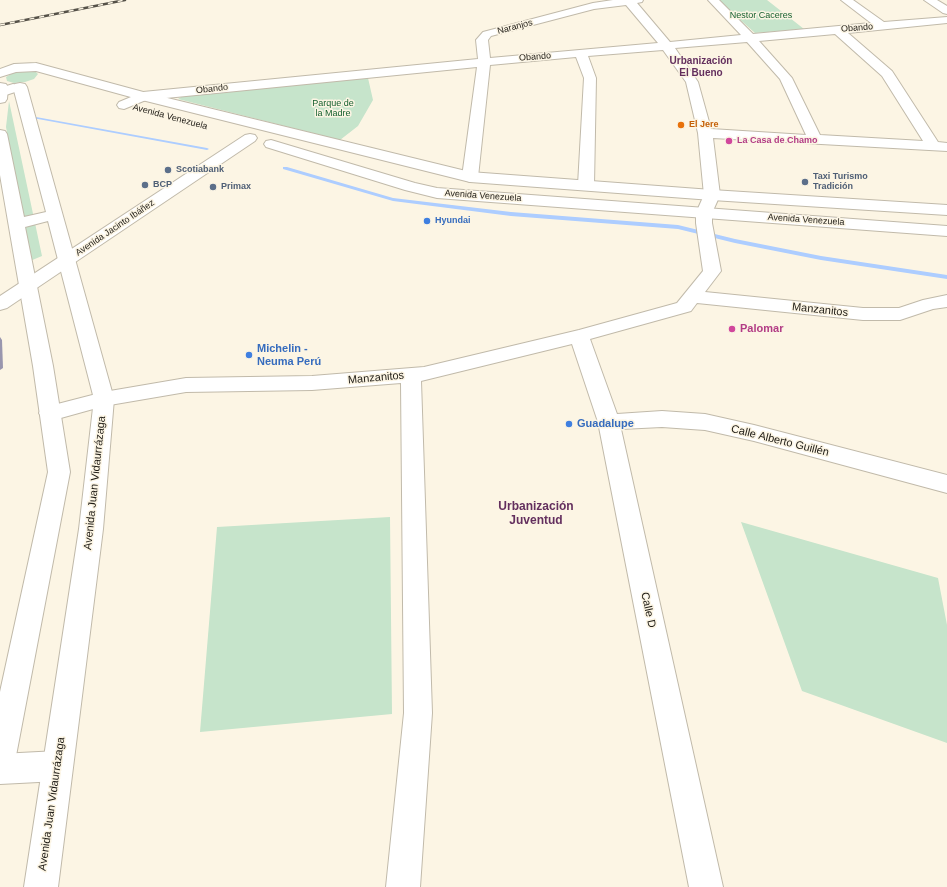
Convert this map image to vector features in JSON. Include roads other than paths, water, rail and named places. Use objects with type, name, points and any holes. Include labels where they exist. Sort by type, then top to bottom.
[{"type":"street","points":[[633,0],[692,82],[705,134],[712,195],[704,225]]},
{"type":"street","name":"Naranjos","points":[[470,177],[484,62],[482,40],[487,34],[593,6],[633,0]]},
{"type":"street","points":[[713,0],[786,78],[815,139]]},
{"type":"street","points":[[846,0],[882,26]]},
{"type":"street","points":[[929,0],[947,11]]},
{"type":"street","points":[[941,21],[947,32]]},
{"type":"street","name":"Obando","points":[[124,105],[143,96],[484,62],[941,21]]},
{"type":"street","points":[[838,30],[887,74],[940,147]]},
{"type":"street","points":[[581,53],[590,78],[586,184]]},
{"type":"street","name":"Avenida Venezuela","points":[[6,59],[17,85],[143,96],[470,177],[586,184],[712,195],[947,210]]},
{"type":"street","points":[[0,72],[14,68],[17,85]]},
{"type":"street","name":"Avenida Juan Vidaurrázaga","points":[[17,85],[104,399],[91,529],[41,887]]},
{"type":"street","name":"Avenida Venezuela","points":[[109,101],[147,111]]},
{"type":"street","points":[[0,134],[28,286],[59,472],[0,761]]},
{"type":"street","points":[[705,134],[940,147]]},
{"type":"street","name":"Avenida Venezuela","points":[[243,136],[296,150],[412,188],[437,193],[704,225],[947,231]]},
{"type":"street","name":"Avenida Jacinto Ibáñez","points":[[0,304],[66,260],[243,136]]},
{"type":"street","points":[[16,224],[54,215]]},
{"type":"street","name":"Manzanitos","points":[[50,413],[104,399],[186,385],[312,384],[424,374],[579,336],[684,308],[712,271],[704,225]]},
{"type":"street","name":"Manzanitos","points":[[692,297],[863,314],[900,314],[930,304],[947,301]]},
{"type":"street","name":"Calle D","points":[[579,336],[609,422],[706,887]]},
{"type":"street","points":[[403,887],[418,713],[411,375]]},
{"type":"street","name":"Calle Alberto Guillén","points":[[609,422],[662,419],[705,422],[754,433],[947,484]]},
{"type":"street","points":[[0,769],[58,766]]},
{"type":"waterway","points":[[38,118],[207,149]]},
{"type":"waterway","points":[[285,168],[393,199],[511,214],[678,227],[735,241],[821,258],[947,277]]},
{"type":"railway","points":[[0,25],[125,0]]},
{"type":"place","name":"El Jere","points":[[681,125]]},
{"type":"place","name":"La Casa de Chamo","points":[[729,141]]},
{"type":"place","name":"Scotiabank","points":[[168,170]]},
{"type":"place","name":"Taxi Turismo Tradición","points":[[805,182]]},
{"type":"place","name":"BCP","points":[[145,185]]},
{"type":"place","name":"Primax","points":[[213,187]]},
{"type":"place","name":"Hyundai","points":[[427,221]]},
{"type":"place","name":"Palomar","points":[[732,329]]},
{"type":"place","name":"Michelin - Neuma Perú","points":[[249,355]]},
{"type":"place","name":"Guadalupe","points":[[569,424]]},
{"type":"district","name":"Urbanización El Bueno","points":[[701,66]]},
{"type":"district","name":"Urbanización Juventud","points":[[536,514]]},
{"type":"park label","name":"Nestor Caceres","points":[[761,16]]},
{"type":"park label","name":"Parque de la Madre","points":[[333,110]]}]
